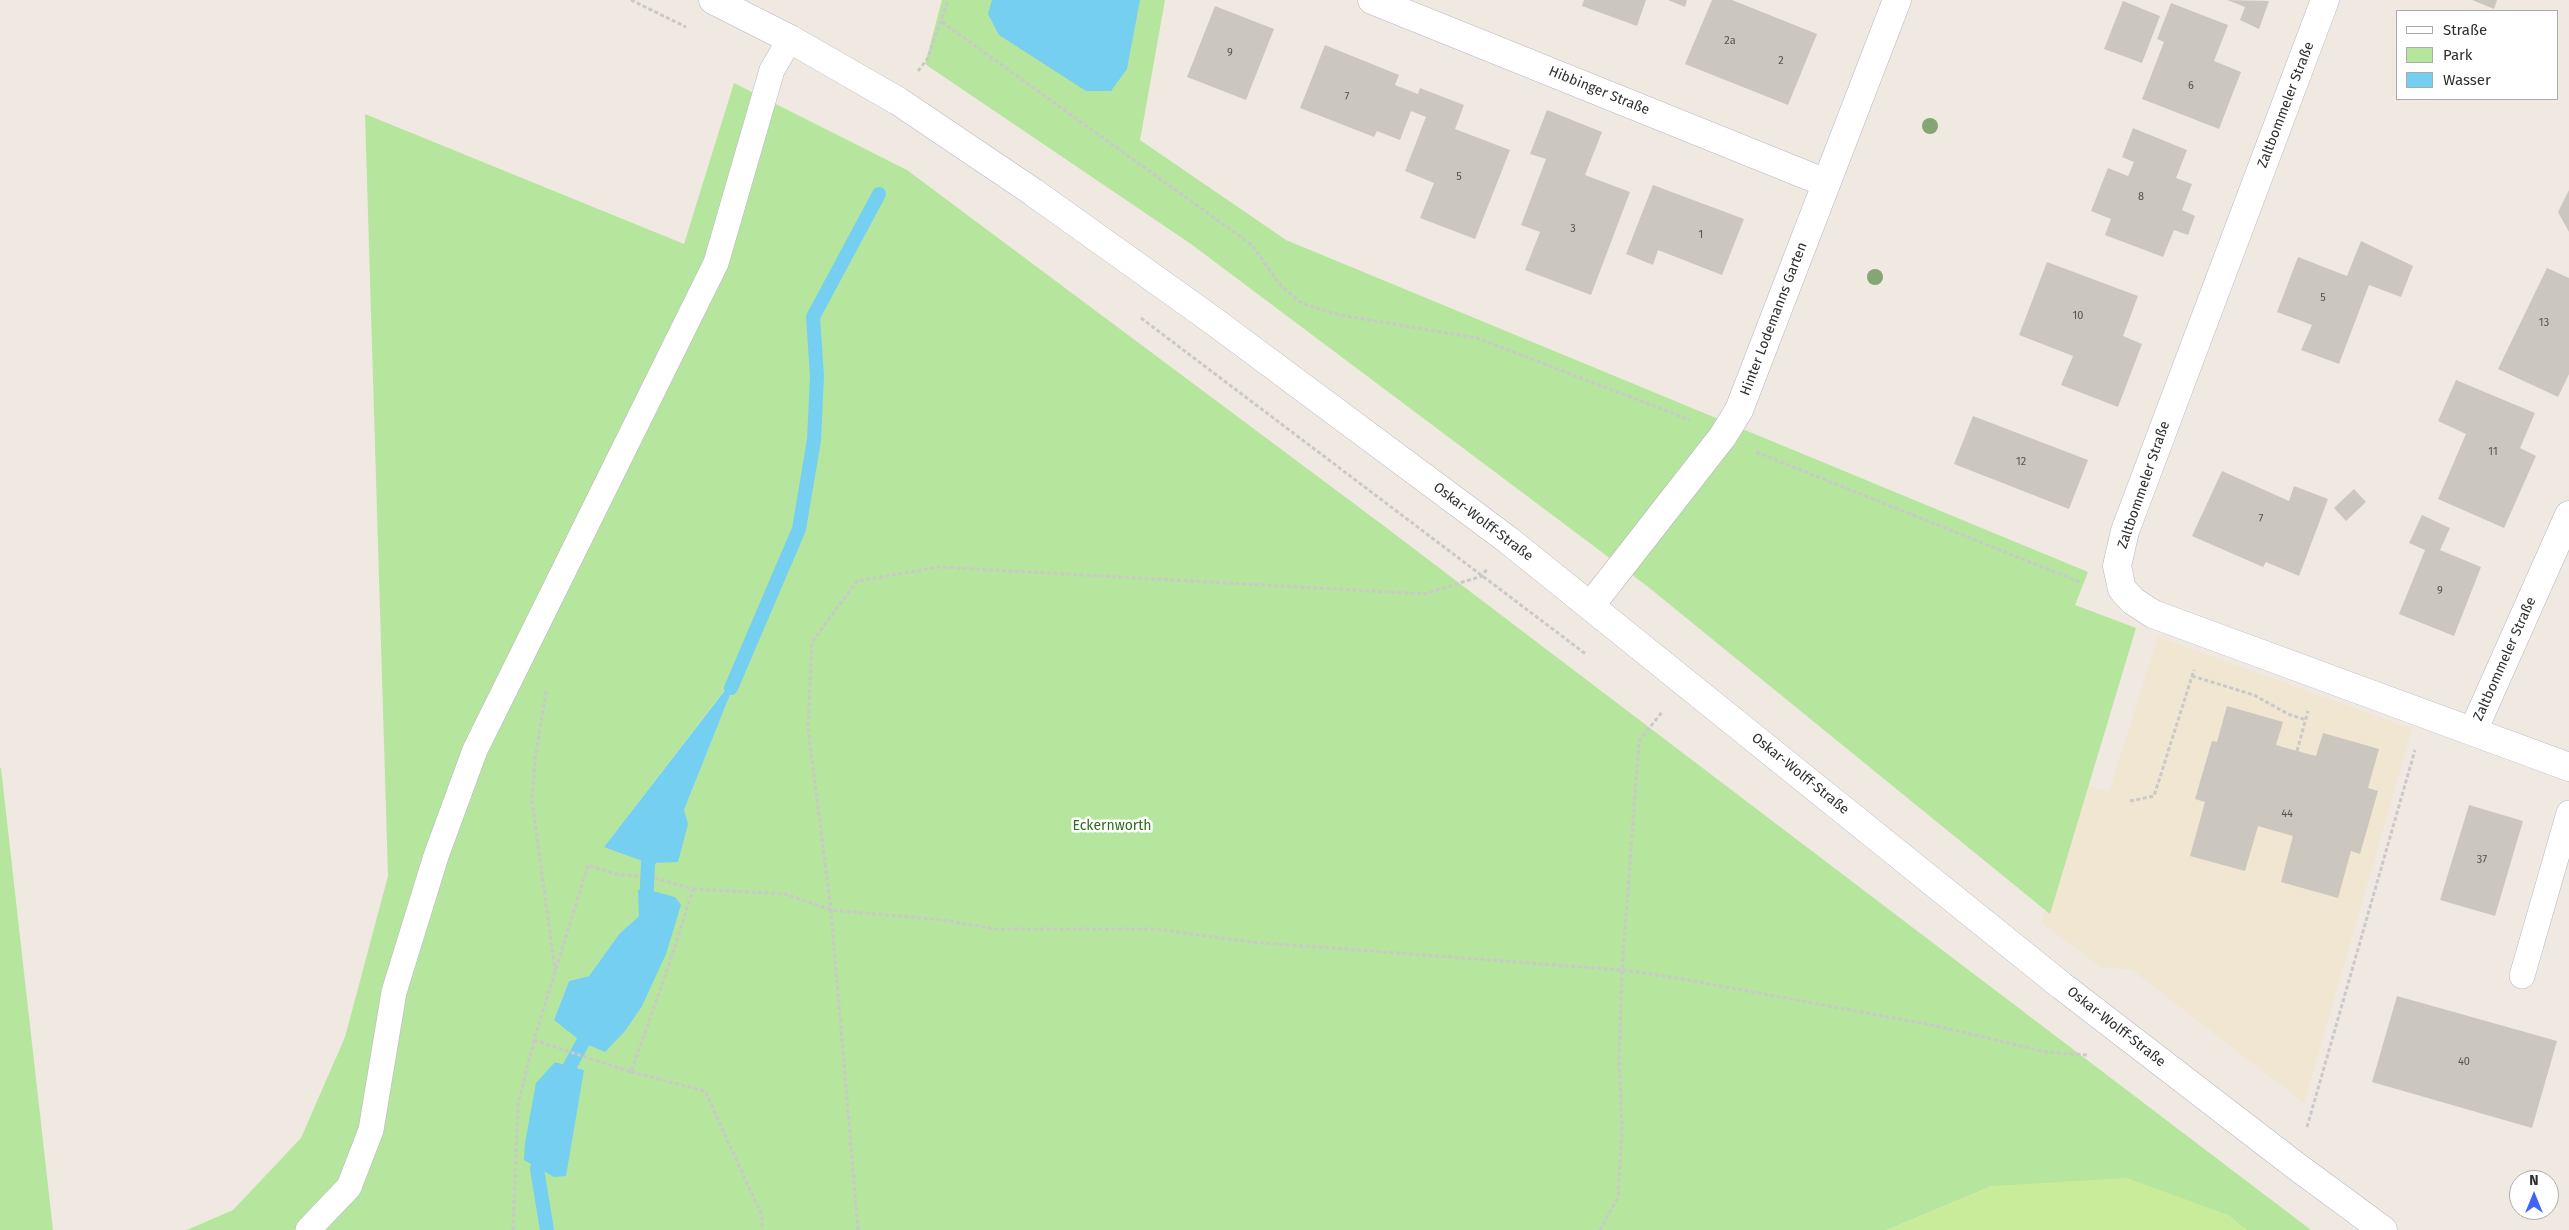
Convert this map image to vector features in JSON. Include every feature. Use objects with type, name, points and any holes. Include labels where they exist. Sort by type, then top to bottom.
[{"type":"street","name":"Oskar-Wolff-Straße","points":[[713,0],[790,39],[898,101],[1034,192],[1215,322],[1591,605],[2062,986],[2296,1166],[2383,1230]]},
{"type":"street","name":"Hibbinger Straße","points":[[1372,0],[1826,183]]},
{"type":"street","name":"Hinter Lodemanns Garten","points":[[1591,605],[1723,436],[1739,410],[1897,0]]},
{"type":"street","name":"Zaltbommeler Straße","points":[[2326,0],[2125,531],[2117,566],[2122,590],[2133,601],[2153,614],[2474,731],[2569,514]]},
{"type":"street","points":[[2474,731],[2569,767]]},
{"type":"lane","points":[[308,1230],[349,1187],[371,1130],[394,992],[436,856],[475,750],[716,262],[772,70],[790,39]]},
{"type":"lane","points":[[2522,976],[2569,813]]},
{"type":"path","points":[[631,0],[694,31]]},
{"type":"path","points":[[898,101],[928,58],[948,0]]},
{"type":"path","points":[[942,22],[1252,245],[1281,286],[1303,304],[1340,315],[1477,338],[1693,422]]},
{"type":"path","points":[[1136,315],[1592,658]]},
{"type":"path","points":[[1753,450],[2080,583],[2122,590]]},
{"type":"path","points":[[858,1230],[831,910],[808,728],[812,642],[857,581],[939,568],[1425,594],[1482,576]]},
{"type":"path","points":[[2130,801],[2154,796],[2205,633]]},
{"type":"path","points":[[2192,676],[2254,695],[2288,714],[2306,720]]},
{"type":"path","points":[[547,687],[535,760],[532,801],[556,973]]},
{"type":"path","points":[[1654,706],[1670,718]]},
{"type":"path","points":[[1600,1230],[1618,1197],[1622,1128],[1619,1059],[1622,970],[1639,741],[1662,712]]},
{"type":"path","points":[[2296,1166],[2426,714]]},
{"type":"path","points":[[513,1230],[518,1104],[534,1040],[588,865],[615,874],[640,876]]},
{"type":"path","points":[[654,878],[693,889],[786,894],[831,910],[942,920],[995,929],[1156,929],[1251,942],[1622,970],[1677,978],[1932,1025],[2046,1052],[2092,1055],[2084,1049]]},
{"type":"path","points":[[631,1072],[669,965],[693,889]]},
{"type":"path","points":[[534,1040],[567,1049],[631,1072],[705,1091],[762,1216],[762,1230]]},
{"type":"shaded area","points":[[2158,637],[2412,729],[2304,1103],[2131,969],[2102,968],[2041,922],[2082,784],[2109,792]]},
{"type":"green space","points":[[942,0],[1165,0],[1140,140],[1286,240],[2088,572],[2075,605],[2136,628],[2050,914],[1647,586],[1191,244],[925,64]]},
{"type":"green space","name":"Eckernworth","points":[[734,83],[907,170],[1380,523],[2311,1230],[2246,1230],[2228,1215],[1992,1186],[1887,1230],[187,1230],[233,1210],[301,1138],[345,1037],[388,876],[365,114],[684,244]],"holes":[[[737,674],[684,810],[604,847]],[[639,916],[554,1020],[569,981],[589,976],[619,934]],[[555,1062],[584,1070],[525,1143]]]},
{"type":"green space","points":[[1,768],[53,1230],[0,1230]]},
{"type":"green space","points":[[2127,1178],[2228,1215],[2246,1230],[1887,1230],[1992,1186]]},
{"type":"water","points":[[992,0],[1140,0],[1127,69],[1111,91],[1086,91],[999,35],[988,14]]},
{"type":"water","points":[[739,672],[684,810],[688,824],[678,862],[648,863],[604,847]]},
{"type":"water","points":[[645,889],[675,897],[681,905],[666,954],[642,1006],[625,1031],[605,1052],[582,1042],[554,1020],[569,981],[589,976],[619,934],[639,916],[638,890]]},
{"type":"water","points":[[555,1062],[584,1070],[566,1176],[554,1177],[524,1160],[525,1143],[536,1083]]},
{"type":"building","points":[[1584,0],[1646,0],[1637,26],[1582,6]]},
{"type":"building","points":[[1668,0],[1687,0],[1685,7]]},
{"type":"building","points":[[1712,0],[1732,0],[1817,34],[1788,105],[1685,64]]},
{"type":"building","points":[[2227,0],[2269,1],[2259,29],[2240,20],[2245,7]]},
{"type":"building","points":[[2472,0],[2497,0],[2494,9]]},
{"type":"building","points":[[2123,1],[2160,16],[2142,63],[2104,49]]},
{"type":"building","points":[[2171,3],[2228,25],[2214,61],[2241,72],[2219,129],[2142,99],[2164,42],[2157,39]]},
{"type":"building","points":[[1215,6],[1274,29],[1246,100],[1187,77]]},
{"type":"building","points":[[1325,45],[1399,75],[1395,85],[1418,94],[1420,88],[1464,105],[1455,129],[1510,150],[1475,239],[1420,218],[1434,183],[1405,171],[1426,117],[1411,111],[1400,140],[1377,131],[1374,137],[1300,108]]},
{"type":"building","points":[[1547,110],[1602,132],[1585,175],[1630,192],[1591,295],[1525,270],[1540,232],[1521,225],[1546,159],[1530,154]]},
{"type":"building","points":[[2133,128],[2187,150],[2176,178],[2192,184],[2182,210],[2195,216],[2188,235],[2174,230],[2163,257],[2105,235],[2111,219],[2091,211],[2108,168],[2128,176],[2134,162],[2122,157]]},
{"type":"building","points":[[1653,185],[1744,219],[1722,275],[1658,250],[1653,265],[1626,254]]},
{"type":"building","points":[[2569,190],[2569,232],[2558,212]]},
{"type":"building","points":[[2361,241],[2413,266],[2401,297],[2369,285],[2339,364],[2301,350],[2312,325],[2277,312],[2298,257],[2347,276]]},
{"type":"building","points":[[2047,262],[2138,296],[2123,336],[2142,344],[2118,407],[2061,385],[2073,356],[2019,335]]},
{"type":"building","points":[[2547,268],[2569,278],[2569,374],[2558,397],[2498,369]]},
{"type":"building","points":[[2456,380],[2535,413],[2520,448],[2536,456],[2504,528],[2438,499],[2466,434],[2438,421]]},
{"type":"building","points":[[1973,416],[2088,460],[2069,509],[1954,464]]},
{"type":"building","points":[[2222,471],[2289,501],[2294,486],[2328,499],[2299,576],[2266,562],[2263,567],[2192,536]]},
{"type":"building","points":[[2354,489],[2366,502],[2346,521],[2334,508]]},
{"type":"building","points":[[2422,515],[2450,528],[2440,550],[2481,567],[2454,636],[2399,614],[2425,550],[2409,543]]},
{"type":"building","points":[[2227,706],[2283,722],[2276,745],[2297,751],[2316,756],[2323,733],[2379,749],[2368,788],[2378,791],[2360,854],[2351,851],[2338,898],[2281,882],[2293,836],[2258,826],[2245,871],[2190,856],[2205,802],[2195,799],[2212,741],[2217,742]]},
{"type":"building","points":[[2469,805],[2523,821],[2495,916],[2440,900]]},
{"type":"building","points":[[2397,996],[2557,1041],[2532,1128],[2372,1082]]},
{"type":"waterway","points":[[731,688],[799,529],[814,440],[817,376],[813,317],[879,194]]},
{"type":"waterway","points":[[646,907],[648,863],[655,848]]},
{"type":"waterway","points":[[564,1084],[570,1066],[591,1027]]},
{"type":"waterway","points":[[542,1152],[537,1169],[547,1230]]}]
